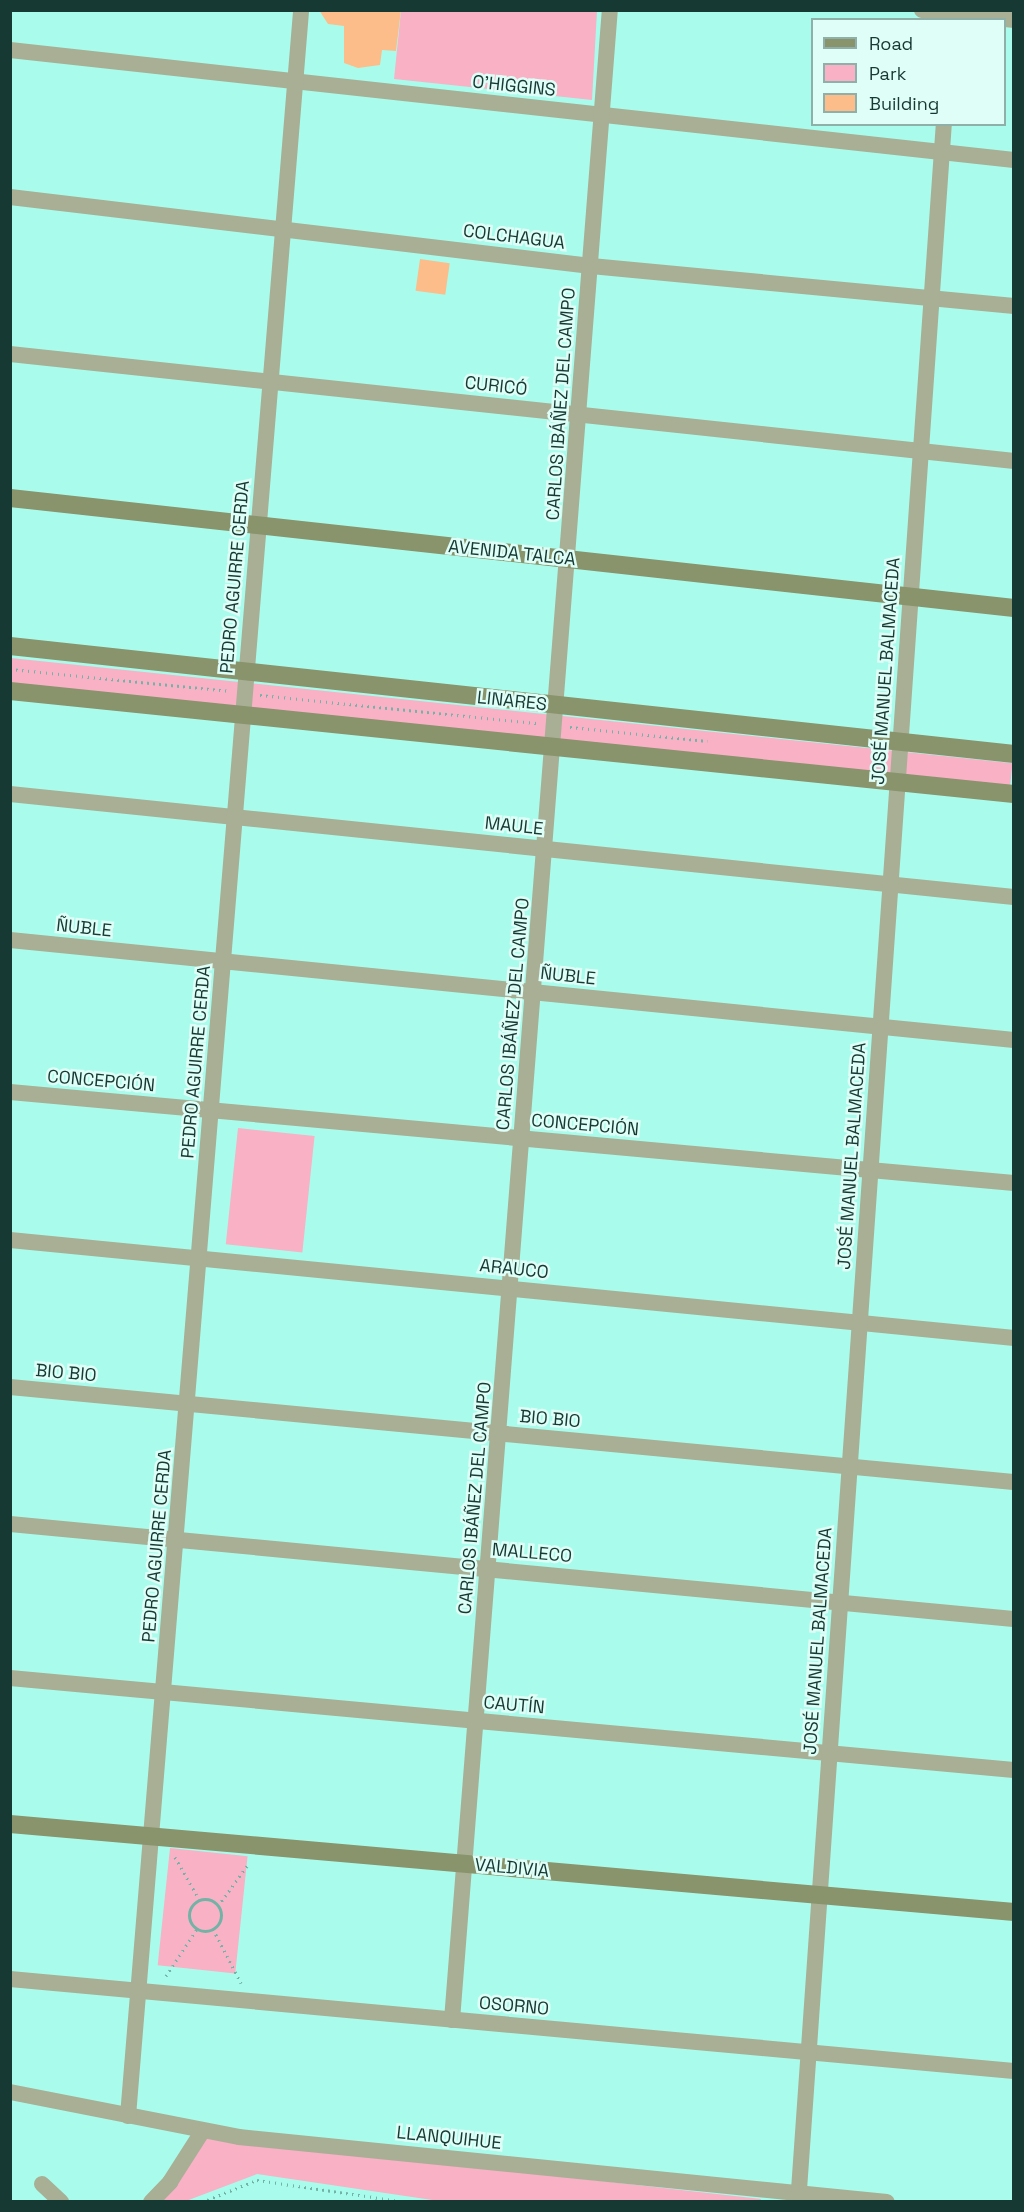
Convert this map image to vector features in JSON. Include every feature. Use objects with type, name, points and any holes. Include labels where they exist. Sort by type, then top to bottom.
[{"type":"main road","name":"AVENIDA TALCA","points":[[10,498],[1014,608]]},
{"type":"main road","name":"LINARES","points":[[10,646],[1014,754]]},
{"type":"main road","points":[[10,691],[1014,794]]},
{"type":"main road","name":"VALDIVIA","points":[[10,1824],[1014,1912]]},
{"type":"street","name":"PEDRO AGUIRRE CERDA","points":[[128,2116],[148,1992],[164,1693],[301,10]]},
{"type":"street","name":"CARLOS IBÁÑEZ DEL CAMPO","points":[[452,2019],[558,706],[610,10]]},
{"type":"street","points":[[922,10],[993,18]]},
{"type":"street","name":"O'HIGGINS","points":[[10,50],[1014,160]]},
{"type":"street","name":"JOSÉ MANUEL BALMACEDA","points":[[799,2190],[944,126]]},
{"type":"street","name":"COLCHAGUA","points":[[10,197],[284,227],[591,266],[1014,306]]},
{"type":"street","name":"CURICÓ","points":[[10,354],[1014,461]]},
{"type":"street","name":"MAULE","points":[[10,794],[1014,897]]},
{"type":"street","name":"ÑUBLE","points":[[10,940],[1014,1040]]},
{"type":"street","name":"CONCEPCIÓN","points":[[10,1092],[1014,1183]]},
{"type":"street","name":"ARAUCO","points":[[10,1240],[1014,1338]]},
{"type":"street","name":"BIO BIO","points":[[10,1388],[1014,1482]]},
{"type":"street","name":"MALLECO","points":[[10,1524],[1014,1618]]},
{"type":"street","name":"CAUTÍN","points":[[10,1678],[1014,1770]]},
{"type":"street","name":"OSORNO","points":[[10,1979],[1014,2071]]},
{"type":"street","name":"LLANQUIHUE","points":[[10,2092],[201,2132],[799,2190],[887,2202]]},
{"type":"street","points":[[151,2202],[170,2182],[201,2132]]},
{"type":"street","points":[[42,2184],[61,2202]]},
{"type":"path","points":[[10,669],[713,741]]},
{"type":"path","points":[[262,717],[267,674]]},
{"type":"path","points":[[158,1837],[199,1899]]},
{"type":"path","points":[[218,1906],[262,1846]]},
{"type":"path","points":[[199,1899],[210,1899],[218,1906],[221,1916],[213,1929]]},
{"type":"path","points":[[197,1929],[189,1911],[199,1899]]},
{"type":"path","points":[[148,1992],[197,1929]]},
{"type":"path","points":[[197,1929],[213,1929]]},
{"type":"path","points":[[213,1929],[250,2001]]},
{"type":"path","points":[[202,2202],[257,2180],[406,2202]]},
{"type":"green space","points":[[401,11],[597,11],[592,100],[394,79]]},
{"type":"green space","points":[[11,658],[1012,763],[1010,788],[10,683]]},
{"type":"green space","points":[[238,1128],[315,1136],[302,1252],[226,1244]]},
{"type":"green space","points":[[170,1848],[248,1856],[235,1974],[158,1965]]},
{"type":"green space","points":[[204,2136],[761,2199],[760,2202],[439,2201],[257,2174],[186,2201],[162,2202]]},
{"type":"building","points":[[319,10],[401,10],[396,51],[382,50],[380,65],[358,68],[344,63],[344,26],[328,24]]},
{"type":"building","points":[[420,259],[450,263],[445,295],[416,291]]}]
